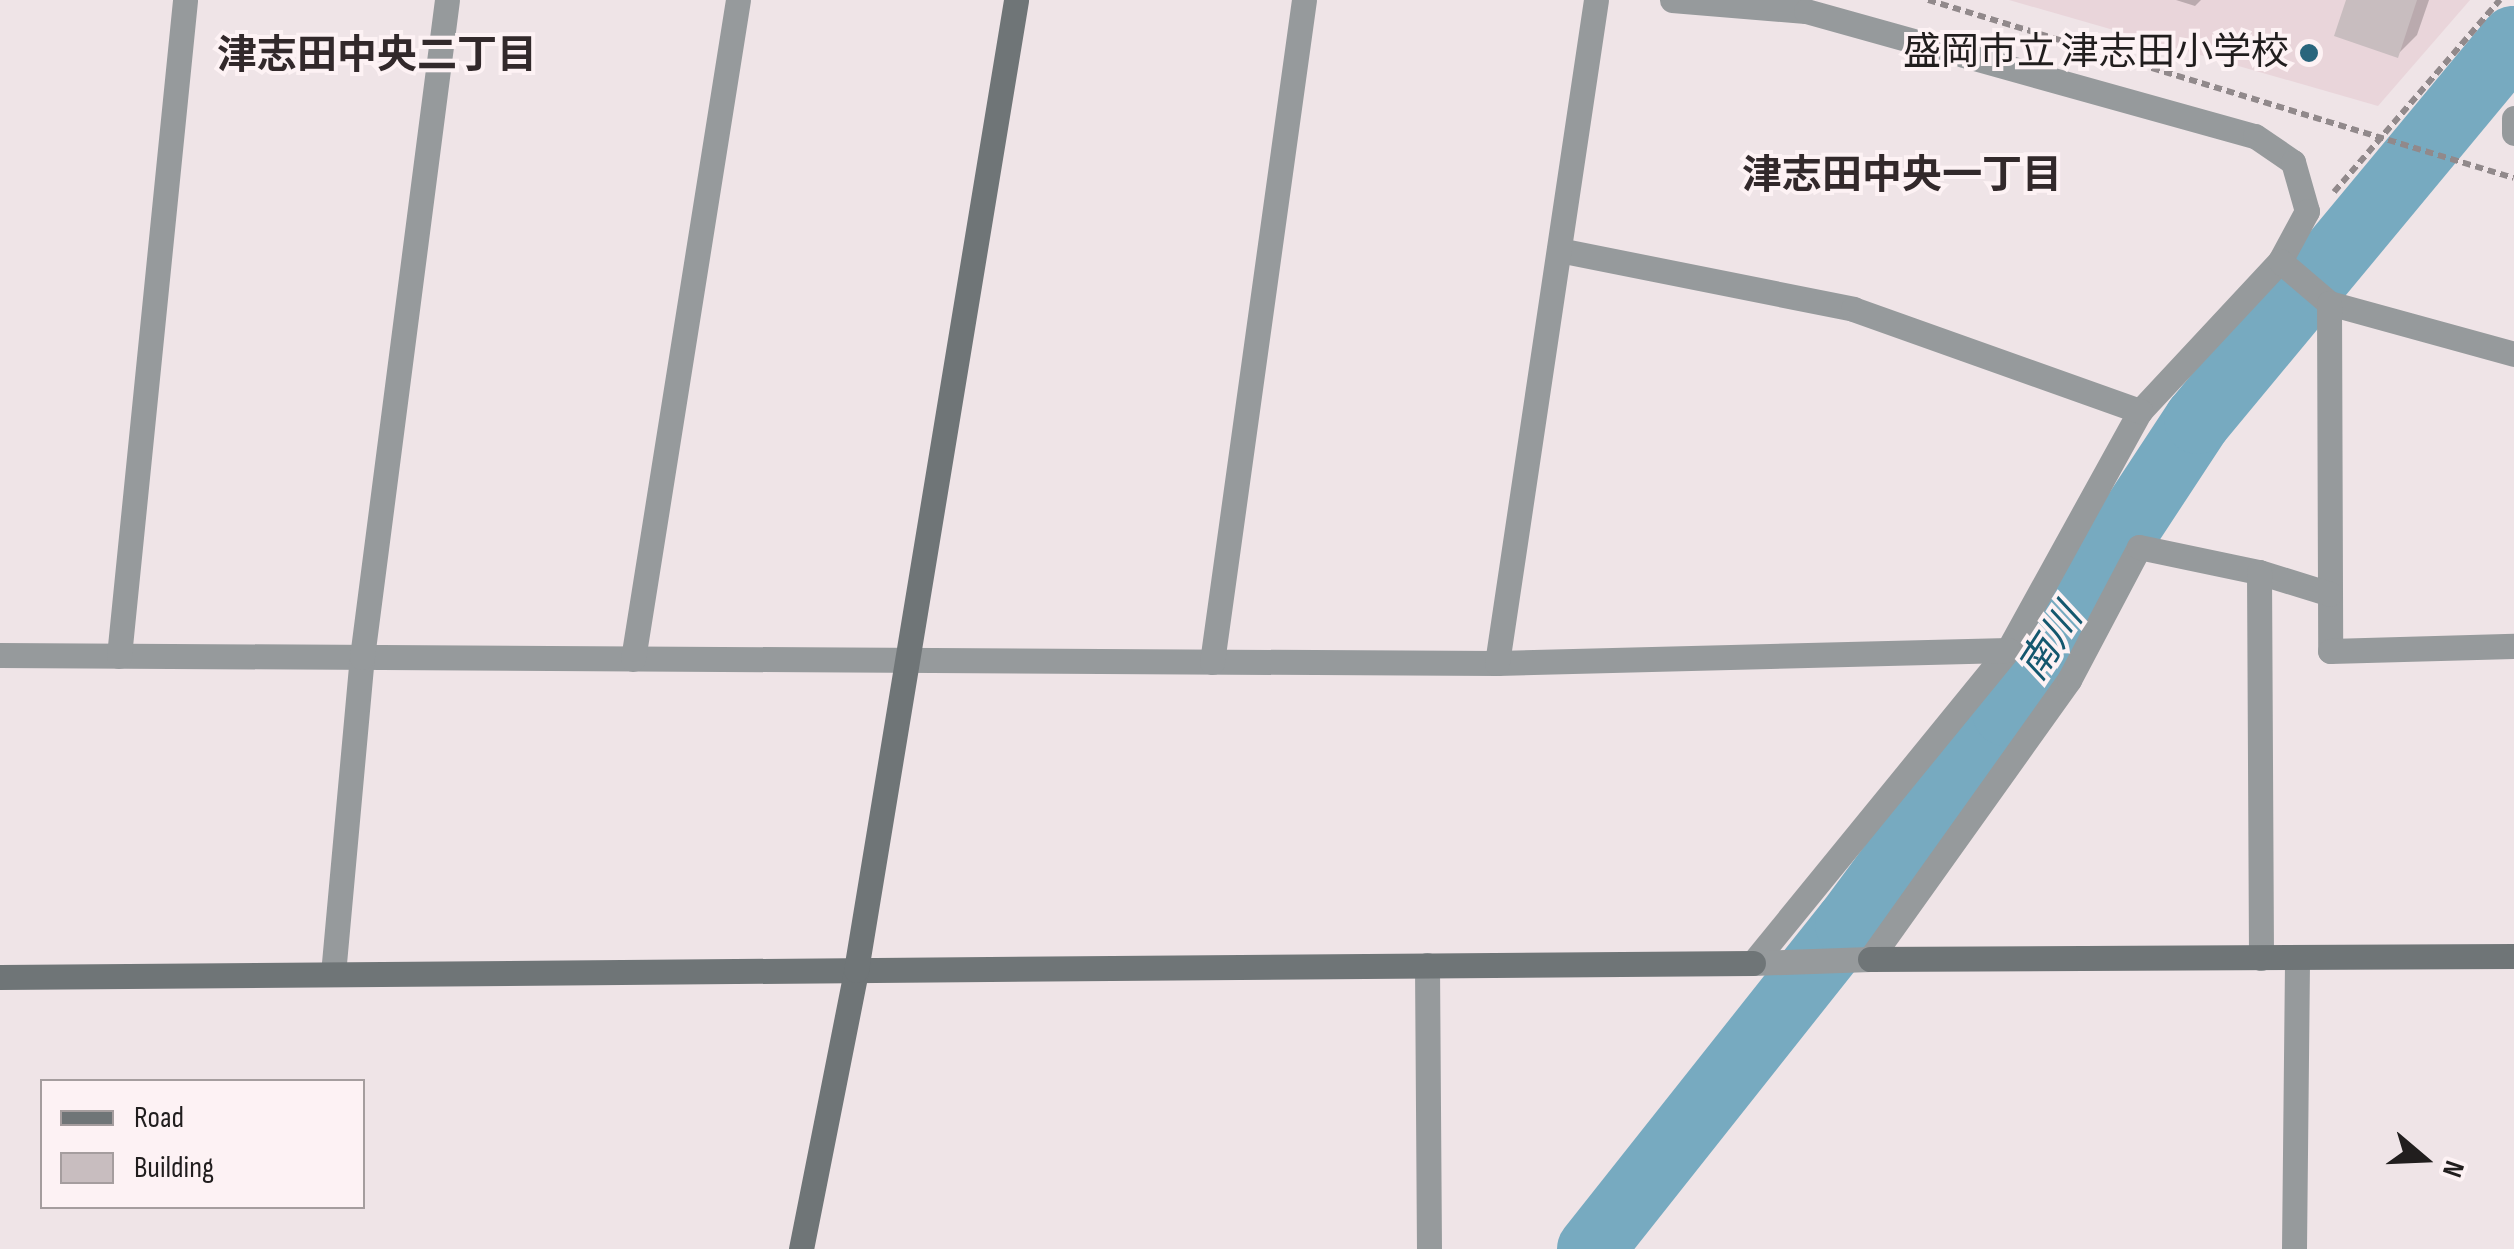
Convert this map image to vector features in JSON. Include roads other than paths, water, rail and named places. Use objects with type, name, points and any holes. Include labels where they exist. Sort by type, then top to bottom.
[{"type":"street","points":[[119,656],[184,0]]},
{"type":"street","points":[[333,974],[362,657],[447,0]]},
{"type":"street","points":[[633,659],[738,0]]},
{"type":"street","points":[[802,1249],[856,970],[1016,0]]},
{"type":"street","points":[[1212,662],[1304,0]]},
{"type":"street","points":[[1497,663],[1596,0]]},
{"type":"street","points":[[1672,0],[1806,11],[2255,136],[2292,162],[2307,211],[2284,264],[2140,411],[2008,650],[1753,962]]},
{"type":"street","points":[[2514,118],[2514,134]]},
{"type":"street","points":[[1559,250],[1853,309],[2140,411]]},
{"type":"street","points":[[2284,264],[2325,299],[2514,354]]},
{"type":"street","points":[[2325,299],[2330,650],[2514,646]]},
{"type":"street","points":[[1870,959],[2068,680],[2138,547],[2259,572],[2330,594]]},
{"type":"street","points":[[2259,572],[2262,958]]},
{"type":"street","points":[[0,655],[1497,663],[2008,650]]},
{"type":"street","points":[[0,977],[2514,956]]},
{"type":"street","points":[[2294,1249],[2296,958]]},
{"type":"street","points":[[1427,965],[1429,1249]]},
{"type":"waterway","name":"南川","points":[[1591,1249],[1849,924],[2006,712],[2198,420],[2514,40]]},
{"type":"place","name":"盛岡市立 津志田小学校","points":[[2309,53]]},
{"type":"district","name":"津志田中央二丁目","points":[[377,56]]},
{"type":"district","name":"津志田中央一丁目","points":[[1902,176]]}]
